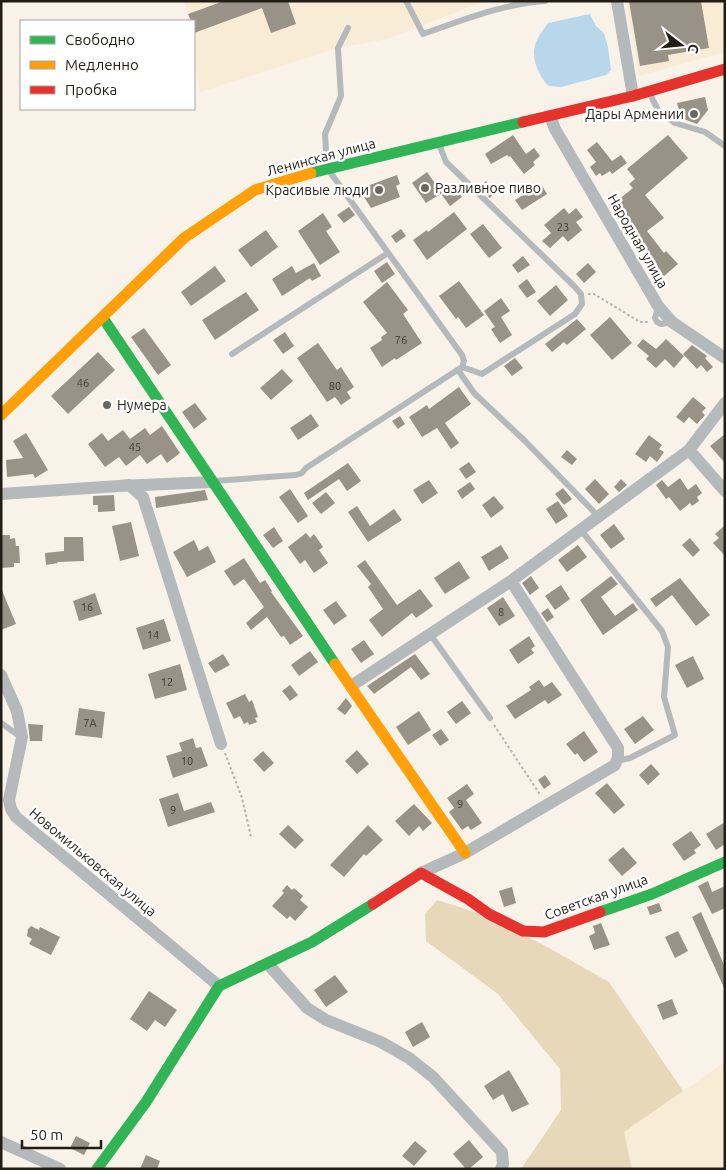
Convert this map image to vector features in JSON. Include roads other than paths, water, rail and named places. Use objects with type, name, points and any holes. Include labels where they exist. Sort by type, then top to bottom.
[{"type":"street","points":[[617,1],[633,96]]},
{"type":"street","name":"Ленинская улица","points":[[1,415],[184,238],[256,190],[327,168],[633,96],[725,69]]},
{"type":"street","name":"Народная улица","points":[[550,116],[555,129],[658,306],[672,322],[723,357]]},
{"type":"street","points":[[103,318],[138,374],[464,853]]},
{"type":"street","points":[[723,357],[725,371]]},
{"type":"street","points":[[351,686],[511,581],[689,450],[725,403]]},
{"type":"street","points":[[689,450],[725,491]]},
{"type":"street","points":[[1,494],[212,482]]},
{"type":"street","points":[[119,486],[129,485],[143,497],[221,744]]},
{"type":"street","points":[[97,1169],[146,1102],[219,986],[312,942],[615,765],[618,748],[511,581]]},
{"type":"street","name":"Новомильковская улица","points":[[1,675],[17,711],[22,737],[9,800],[11,809],[16,817],[219,986]]},
{"type":"street","name":"Советская улица","points":[[424,875],[468,899],[489,914],[523,931],[544,932],[652,894],[725,862]]},
{"type":"street","points":[[268,964],[307,1008],[326,1020],[381,1042],[409,1058],[433,1077],[502,1152],[503,1164],[501,1169]]},
{"type":"street","points":[[1,1142],[60,1169]]},
{"type":"lane","points":[[406,1],[423,34],[504,7],[526,2],[545,1]]},
{"type":"lane","points":[[212,482],[302,473],[306,468],[460,369],[464,361],[462,355],[327,168],[325,134],[341,96],[338,48],[348,28]]},
{"type":"lane","points":[[649,90],[658,110],[675,123],[704,132],[725,146]]},
{"type":"lane","points":[[438,143],[446,162],[581,294],[582,304],[575,314],[482,374],[460,369]]},
{"type":"lane","points":[[232,354],[388,253]]},
{"type":"lane","points":[[658,306],[656,322],[661,324],[672,322]]},
{"type":"lane","points":[[460,369],[474,393],[525,441],[599,517]]},
{"type":"lane","points":[[580,529],[662,631],[668,647],[664,697],[675,735],[630,758],[616,761]]},
{"type":"lane","points":[[430,634],[490,718]]},
{"type":"lane","points":[[1,723],[22,737]]},
{"type":"water","points":[[590,14],[596,26],[604,33],[611,70],[606,75],[561,87],[549,86],[539,72],[534,56],[535,45],[539,36],[548,23]]},
{"type":"place","name":"Дары Армении","points":[[694,114]]},
{"type":"place","name":"Разливное пиво","points":[[425,188]]},
{"type":"place","name":"Красивые люди","points":[[379,190]]},
{"type":"place","name":"Нумера","points":[[107,405]]}]
